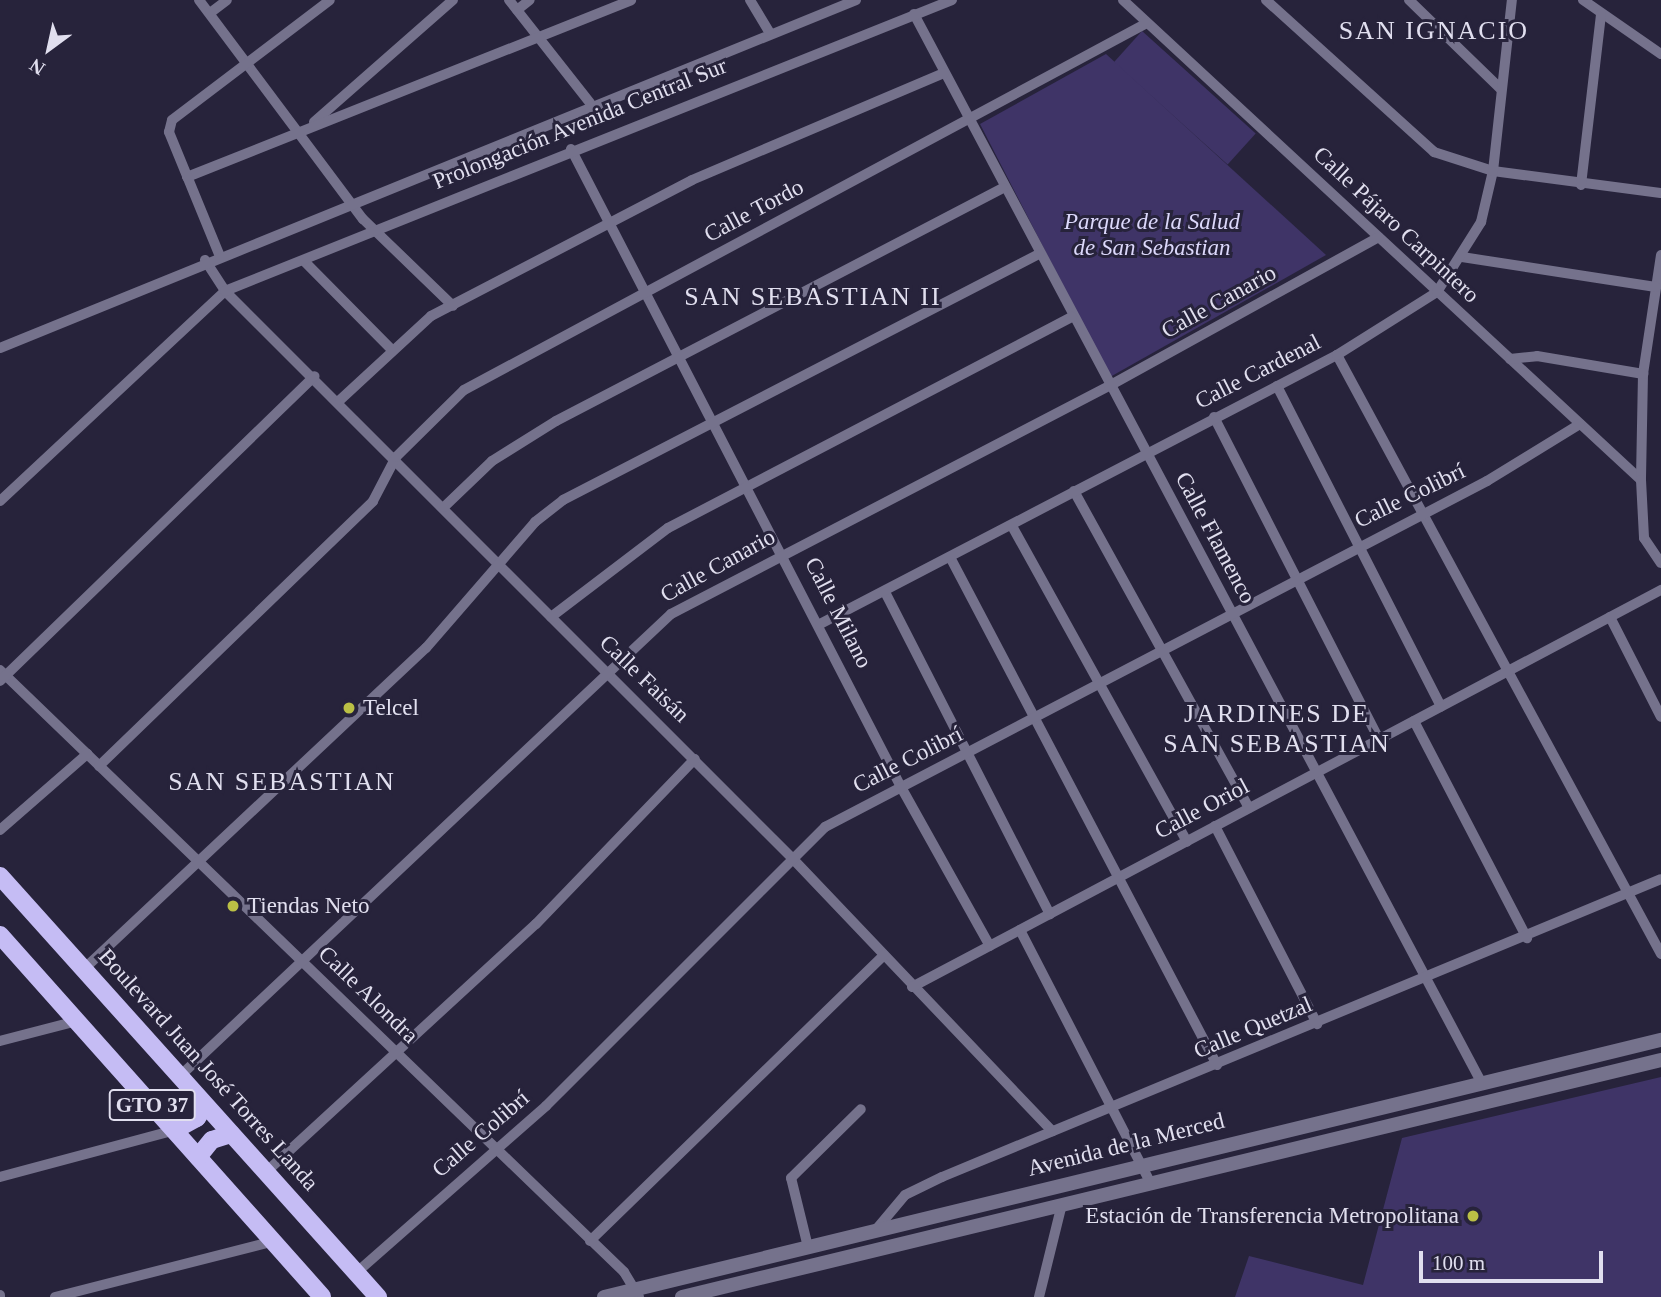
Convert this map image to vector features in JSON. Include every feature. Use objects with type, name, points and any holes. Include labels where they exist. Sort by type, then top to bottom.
[{"type":"main road","name":"Boulevard Juan José Torres Landa","points":[[0,876],[378,1297]]},
{"type":"main road","name":"GTO 37","points":[[0,935],[322,1297]]},
{"type":"main road","points":[[175,1130],[197,1118],[205,1105]]},
{"type":"main road","points":[[198,1157],[212,1140],[231,1134]]},
{"type":"street","points":[[199,0],[299,129],[363,219],[453,306]]},
{"type":"street","points":[[209,13],[227,0]]},
{"type":"street","points":[[219,254],[169,132],[172,120],[330,0]]},
{"type":"street","points":[[314,122],[453,0]]},
{"type":"street","points":[[509,0],[590,103]]},
{"type":"street","points":[[517,10],[530,0]]},
{"type":"street","points":[[187,177],[314,122],[631,0]]},
{"type":"street","points":[[750,0],[770,33]]},
{"type":"street","name":"Prolongación Avenida Central Sur","points":[[0,348],[208,265],[219,254],[354,204],[590,103],[770,33],[830,4],[856,0]]},
{"type":"street","name":"Prolongación Avenida Central Sur","points":[[225,291],[304,261],[571,149],[952,0]]},
{"type":"street","name":"Calle Pájaro Carpintero","points":[[1123,0],[1641,480]]},
{"type":"street","points":[[1266,0],[1414,138],[1450,159],[1493,171],[1581,185],[1661,193]]},
{"type":"street","points":[[1409,0],[1501,89]]},
{"type":"street","name":"Calle Cardenal","points":[[820,624],[1337,355],[1437,292],[1462,257],[1481,222],[1493,171],[1512,0]]},
{"type":"street","points":[[1583,0],[1661,54]]},
{"type":"street","name":"Calle Flamenco","points":[[914,14],[967,121],[1231,612],[1423,979],[1480,1080]]},
{"type":"street","points":[[1581,185],[1601,14]]},
{"type":"street","name":"Calle Tordo","points":[[99,766],[373,500],[396,457],[464,390],[1147,23]]},
{"type":"street","points":[[340,400],[390,348],[453,306],[607,223],[715,170],[944,73]]},
{"type":"street","name":"Calle Milano","points":[[571,149],[642,293],[784,554],[901,787],[990,946]]},
{"type":"street","points":[[444,507],[520,442],[1003,188]]},
{"type":"street","name":"Calle Canario","points":[[180,1076],[304,962],[606,672],[671,614],[1109,386],[1379,237]]},
{"type":"street","points":[[85,968],[426,648],[498,564],[563,500],[1039,254]]},
{"type":"street","points":[[1661,255],[1643,374],[1641,480],[1644,538],[1661,563]]},
{"type":"street","points":[[1462,257],[1656,287]]},
{"type":"street","points":[[304,261],[390,348]]},
{"type":"street","name":"Calle Faisán","points":[[208,265],[225,291],[316,376],[498,564],[695,759],[1052,1131]]},
{"type":"street","points":[[0,502],[225,291]]},
{"type":"street","points":[[551,617],[635,548],[1072,317]]},
{"type":"street","points":[[1337,355],[1512,669],[1661,954]]},
{"type":"street","points":[[1510,359],[1537,356],[1643,374]]},
{"type":"street","points":[[2,676],[316,376]]},
{"type":"street","points":[[1278,386],[1362,543],[1441,707]]},
{"type":"street","points":[[1214,417],[1300,577],[1379,740]]},
{"type":"street","name":"Calle Colibrí","points":[[356,1273],[659,999],[825,827],[969,754],[1163,648],[1426,511],[1580,424]]},
{"type":"street","points":[[1074,491],[1249,808]]},
{"type":"street","points":[[1012,526],[1187,842]]},
{"type":"street","points":[[950,556],[1217,1065]]},
{"type":"street","name":"Calle Oriol","points":[[912,987],[1661,590]]},
{"type":"street","points":[[885,592],[1050,914]]},
{"type":"street","points":[[1610,617],[1661,717]]},
{"type":"street","name":"Calle Alondra","points":[[2,676],[304,962],[590,1241],[637,1293]]},
{"type":"street","points":[[1414,721],[1527,938]]},
{"type":"street","points":[[0,830],[87,754]]},
{"type":"street","points":[[265,1173],[536,924],[695,759]]},
{"type":"street","points":[[1215,826],[1317,1024]]},
{"type":"street","name":"Calle Quetzal","points":[[874,1233],[905,1195],[1052,1131],[1527,938],[1661,879]]},
{"type":"street","points":[[1020,930],[1149,1180]]},
{"type":"street","points":[[590,1241],[884,956]]},
{"type":"street","points":[[0,1041],[77,1021]]},
{"type":"street","name":"Avenida de la Merced","points":[[604,1297],[637,1293],[808,1247],[874,1233],[1480,1080],[1661,1040]]},
{"type":"street","name":"Avenida de la Merced","points":[[682,1297],[1062,1204],[1149,1180],[1661,1060]]},
{"type":"street","points":[[808,1247],[791,1178],[860,1109]]},
{"type":"street","points":[[0,1177],[175,1130]]},
{"type":"street","points":[[1039,1297],[1062,1204]]},
{"type":"street","points":[[55,1297],[274,1241]]},
{"type":"green space","points":[[1142,31],[1256,133],[1228,165],[1114,62]]},
{"type":"green space","name":"Parque de la Salud de San Sebastian","points":[[1106,54],[1326,255],[1110,377],[980,124]]},
{"type":"green space","points":[[1661,1077],[1661,1297],[1235,1297],[1249,1256],[1363,1285],[1402,1138]]},
{"type":"place","name":"Telcel","points":[[349,708]]},
{"type":"place","name":"Tiendas Neto","points":[[233,906]]},
{"type":"place","name":"Estación de Transferencia Metropolitana","points":[[1473,1216]]},
{"type":"district","name":"SAN IGNACIO","points":[[1434,31]]},
{"type":"district","name":"SAN SEBASTIAN II","points":[[813,297]]},
{"type":"district","name":"JARDINES DE SAN SEBASTIAN","points":[[1277,729]]},
{"type":"district","name":"SAN SEBASTIAN","points":[[282,782]]}]
